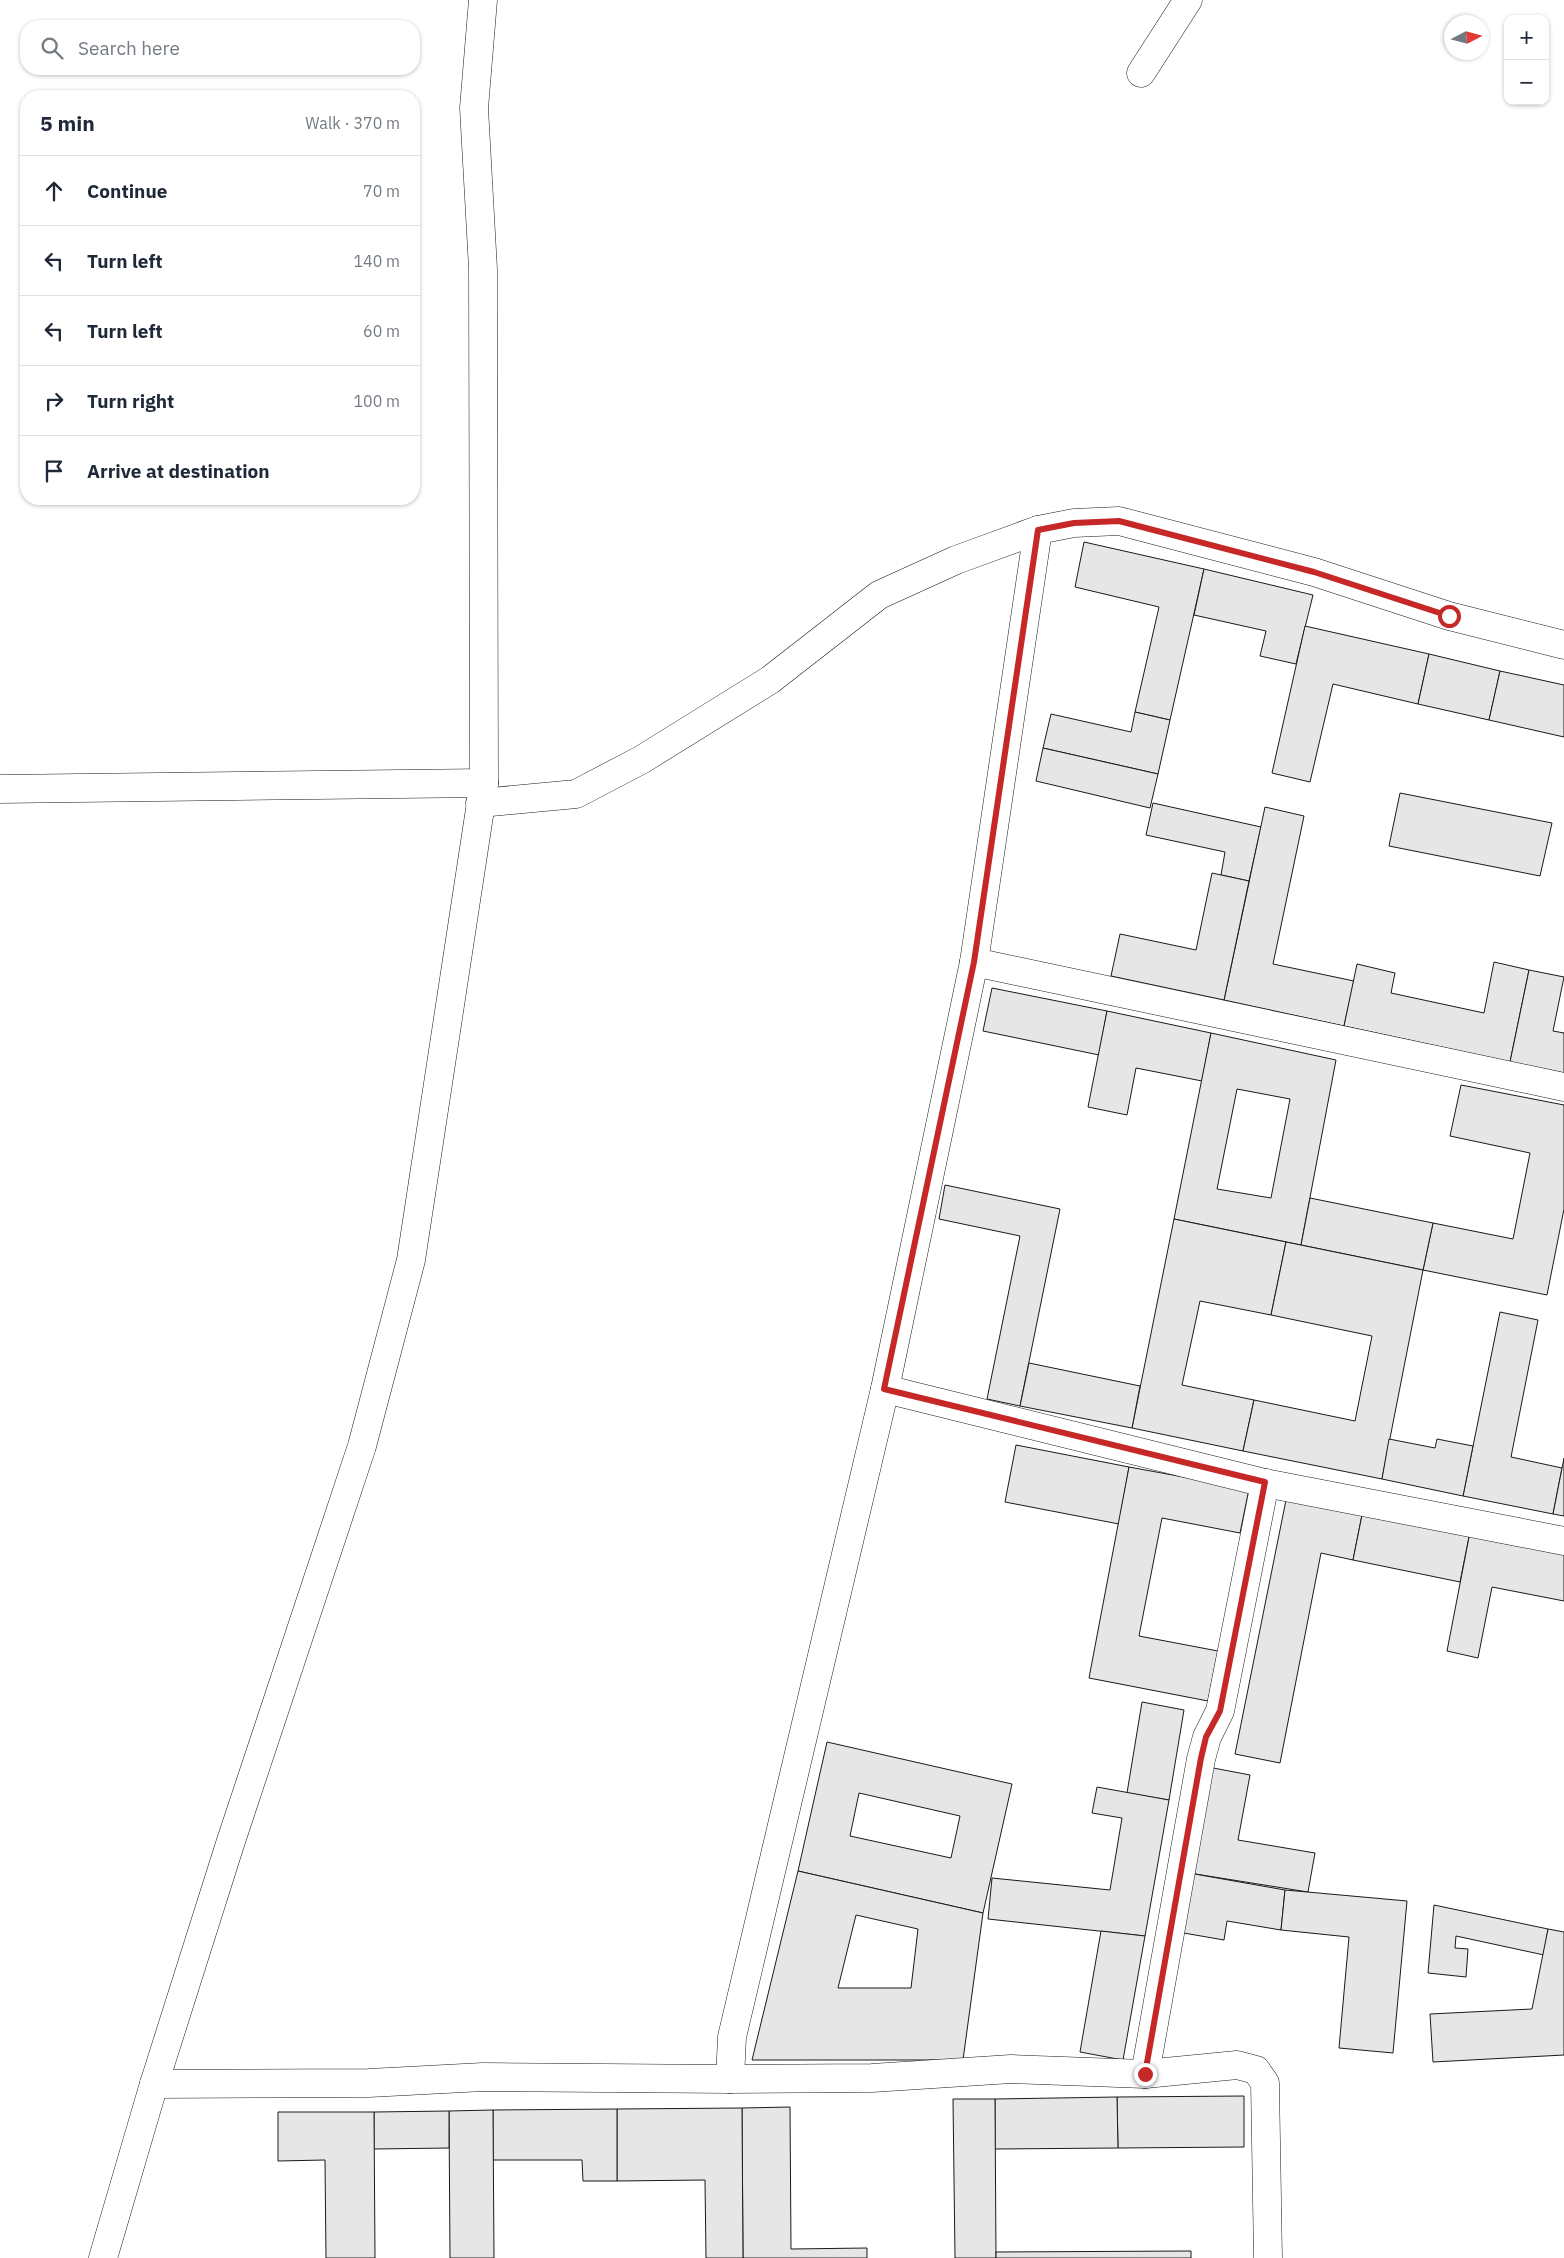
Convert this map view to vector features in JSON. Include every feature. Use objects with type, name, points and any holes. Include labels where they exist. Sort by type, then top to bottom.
[{"type":"street","points":[[103,2258],[154,2084],[230,1844],[362,1446],[411,1260],[482,793],[483,268],[474,108],[483,0]]},
{"type":"street","points":[[1141,73],[1188,0]]},
{"type":"street","points":[[0,789],[576,794],[641,760],[770,680],[878,595],[956,560],[1038,530],[1074,523],[1119,521],[1314,572],[1449,616],[1564,645]]},
{"type":"street","points":[[730,2079],[732,2037],[884,1389],[974,962],[1038,530]]},
{"type":"street","points":[[974,962],[1564,1087]]},
{"type":"street","points":[[884,1389],[1265,1482],[1564,1541]]},
{"type":"street","points":[[1145,2074],[1201,1758],[1206,1737],[1220,1711],[1265,1482]]},
{"type":"street","points":[[154,2084],[369,2083],[483,2077],[872,2078],[1011,2070],[1145,2074],[1237,2065],[1256,2070],[1265,2084],[1268,2258]]},
{"type":"building","points":[[1084,542],[1204,569],[1170,720],[1135,712],[1159,607],[1075,587]]},
{"type":"building","points":[[1204,569],[1313,595],[1296,664],[1260,656],[1266,631],[1194,615]]},
{"type":"building","points":[[1305,626],[1429,654],[1418,704],[1333,684],[1310,782],[1272,773]]},
{"type":"building","points":[[1429,654],[1500,671],[1489,720],[1418,704]]},
{"type":"building","points":[[1500,671],[1564,685],[1564,737],[1489,720]]},
{"type":"building","points":[[1135,712],[1170,720],[1158,774],[1043,748],[1051,714],[1131,732]]},
{"type":"building","points":[[1043,748],[1158,774],[1150,808],[1036,781]]},
{"type":"building","points":[[1400,793],[1552,823],[1540,876],[1389,846]]},
{"type":"building","points":[[1153,803],[1261,827],[1249,881],[1221,875],[1225,852],[1146,835]]},
{"type":"building","points":[[1265,807],[1304,816],[1273,964],[1354,981],[1344,1026],[1224,1000]]},
{"type":"building","points":[[1212,873],[1249,881],[1224,1000],[1111,976],[1120,934],[1196,950]]},
{"type":"building","points":[[1494,962],[1529,970],[1510,1062],[1344,1026],[1357,964],[1395,973],[1391,993],[1484,1013]]},
{"type":"building","points":[[1529,970],[1564,977],[1553,1031],[1564,1033],[1564,1073],[1510,1062]]},
{"type":"building","points":[[992,988],[1107,1011],[1099,1055],[983,1031]]},
{"type":"building","points":[[1107,1011],[1211,1033],[1202,1081],[1136,1068],[1127,1115],[1088,1107]]},
{"type":"building","points":[[1211,1033],[1336,1060],[1301,1245],[1174,1219]],"holes":[[[1237,1089],[1290,1099],[1271,1198],[1217,1189]]]},
{"type":"building","points":[[1461,1085],[1564,1105],[1564,1209],[1547,1295],[1423,1270],[1433,1223],[1513,1239],[1530,1153],[1450,1136]]},
{"type":"building","points":[[945,1185],[1060,1209],[1020,1406],[987,1399],[1020,1236],[939,1219]]},
{"type":"building","points":[[1310,1198],[1433,1223],[1423,1270],[1301,1245]]},
{"type":"building","points":[[1174,1219],[1286,1242],[1271,1315],[1200,1301],[1182,1385],[1254,1400],[1243,1451],[1132,1428]]},
{"type":"building","points":[[1286,1242],[1423,1270],[1382,1479],[1243,1451],[1254,1400],[1355,1421],[1372,1336],[1271,1315]]},
{"type":"building","points":[[1500,1312],[1538,1320],[1511,1457],[1562,1468],[1553,1514],[1463,1496]]},
{"type":"building","points":[[1029,1363],[1140,1386],[1132,1428],[1020,1406]]},
{"type":"building","points":[[1389,1439],[1435,1448],[1437,1439],[1473,1446],[1463,1496],[1382,1479]]},
{"type":"building","points":[[1016,1445],[1129,1467],[1119,1524],[1005,1502]]},
{"type":"building","points":[[1564,1458],[1564,1516],[1553,1514]]},
{"type":"building","points":[[1129,1467],[1249,1489],[1240,1533],[1162,1518],[1139,1636],[1218,1651],[1208,1701],[1089,1678]]},
{"type":"building","points":[[1287,1495],[1363,1510],[1353,1560],[1321,1553],[1280,1763],[1235,1754]]},
{"type":"building","points":[[1363,1510],[1470,1532],[1460,1582],[1353,1560]]},
{"type":"building","points":[[1470,1532],[1564,1550],[1564,1601],[1492,1587],[1478,1658],[1447,1651]]},
{"type":"building","points":[[1142,1702],[1184,1710],[1169,1800],[1127,1793]]},
{"type":"building","points":[[827,1742],[1012,1784],[983,1913],[798,1871]],"holes":[[[859,1793],[960,1816],[951,1858],[850,1836]]]},
{"type":"building","points":[[1208,1767],[1250,1775],[1238,1840],[1315,1853],[1308,1892],[1189,1873]]},
{"type":"building","points":[[1097,1787],[1169,1800],[1145,1936],[988,1919],[992,1878],[1110,1890],[1122,1818],[1092,1813]]},
{"type":"building","points":[[798,1871],[983,1913],[963,2060],[752,2060]],"holes":[[[856,1915],[918,1929],[911,1988],[838,1988]]]},
{"type":"building","points":[[1189,1873],[1285,1890],[1281,1930],[1227,1921],[1224,1940],[1178,1932]]},
{"type":"building","points":[[1285,1890],[1407,1901],[1393,2053],[1339,2048],[1349,1937],[1281,1930]]},
{"type":"building","points":[[1434,1905],[1548,1929],[1544,1955],[1456,1936],[1455,1948],[1468,1949],[1466,1977],[1428,1973]]},
{"type":"building","points":[[1548,1929],[1564,1932],[1564,2055],[1433,2062],[1430,2014],[1532,2009]]},
{"type":"building","points":[[1101,1931],[1145,1936],[1123,2060],[1080,2052]]},
{"type":"building","points":[[1244,2096],[1244,2147],[1118,2148],[1117,2097]]},
{"type":"building","points":[[1117,2097],[1118,2148],[995,2149],[995,2099]]},
{"type":"building","points":[[953,2099],[995,2099],[996,2258],[955,2258]]},
{"type":"building","points":[[790,2107],[791,2249],[867,2248],[867,2258],[743,2258],[742,2108]]},
{"type":"building","points":[[742,2108],[743,2258],[706,2258],[705,2180],[617,2181],[617,2109]]},
{"type":"building","points":[[617,2109],[617,2181],[583,2181],[582,2160],[493,2160],[493,2110]]},
{"type":"building","points":[[493,2110],[494,2258],[450,2258],[449,2111]]},
{"type":"building","points":[[449,2111],[449,2148],[374,2149],[374,2112]]},
{"type":"building","points":[[278,2112],[374,2112],[375,2258],[326,2258],[325,2160],[278,2161]]},
{"type":"building","points":[[1191,2251],[1191,2258],[996,2258],[996,2252]]},
{"type":"route","points":[[1145,2074],[1201,1758],[1206,1737],[1220,1711],[1265,1482],[884,1389],[974,962],[1038,530],[1074,523],[1119,521],[1314,572],[1449,616]]}]
